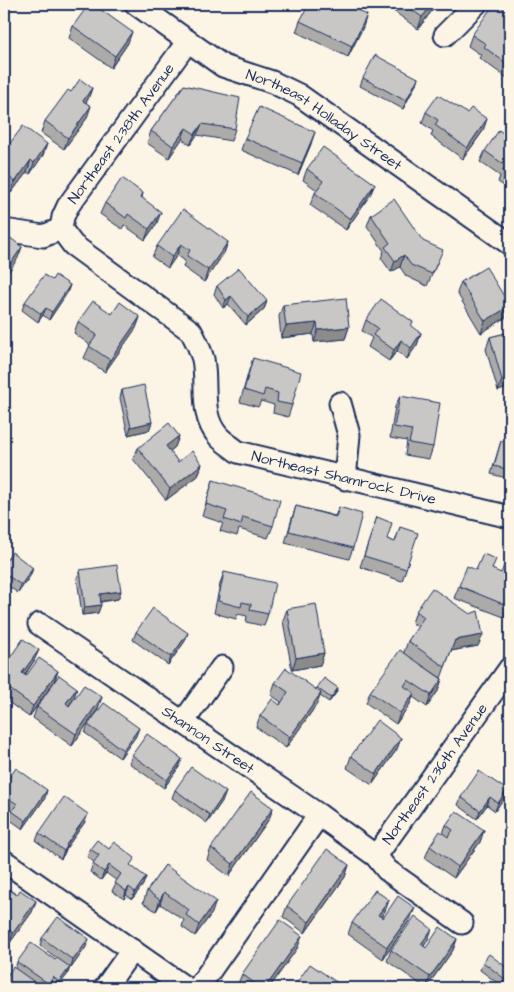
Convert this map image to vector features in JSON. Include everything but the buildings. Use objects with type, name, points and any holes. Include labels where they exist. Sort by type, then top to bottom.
[{"type":"street","name":"Northeast Holladay Street","points":[[136,4],[223,66],[272,82],[298,95],[510,244]]},
{"type":"street","points":[[445,35],[476,4]]},
{"type":"street","name":"Northeast 238th Avenue","points":[[61,230],[62,217],[68,206],[188,41]]},
{"type":"street","points":[[4,230],[43,236],[61,230]]},
{"type":"street","name":"Northeast Shamrock Drive","points":[[61,230],[73,245],[191,331],[198,342],[203,361],[206,411],[219,437],[238,452],[510,518]]},
{"type":"street","points":[[340,403],[349,435],[345,479]]},
{"type":"street","name":"Shannon Street","points":[[39,624],[184,721],[319,815],[376,856],[387,870],[462,923]]},
{"type":"street","points":[[184,721],[222,667]]},
{"type":"street","name":"Northeast 236th Avenue","points":[[376,856],[510,668]]},
{"type":"street","points":[[198,988],[319,815]]},
{"type":"street","points":[[4,861],[186,988]]},
{"type":"street","points":[[105,988],[132,950]]}]
